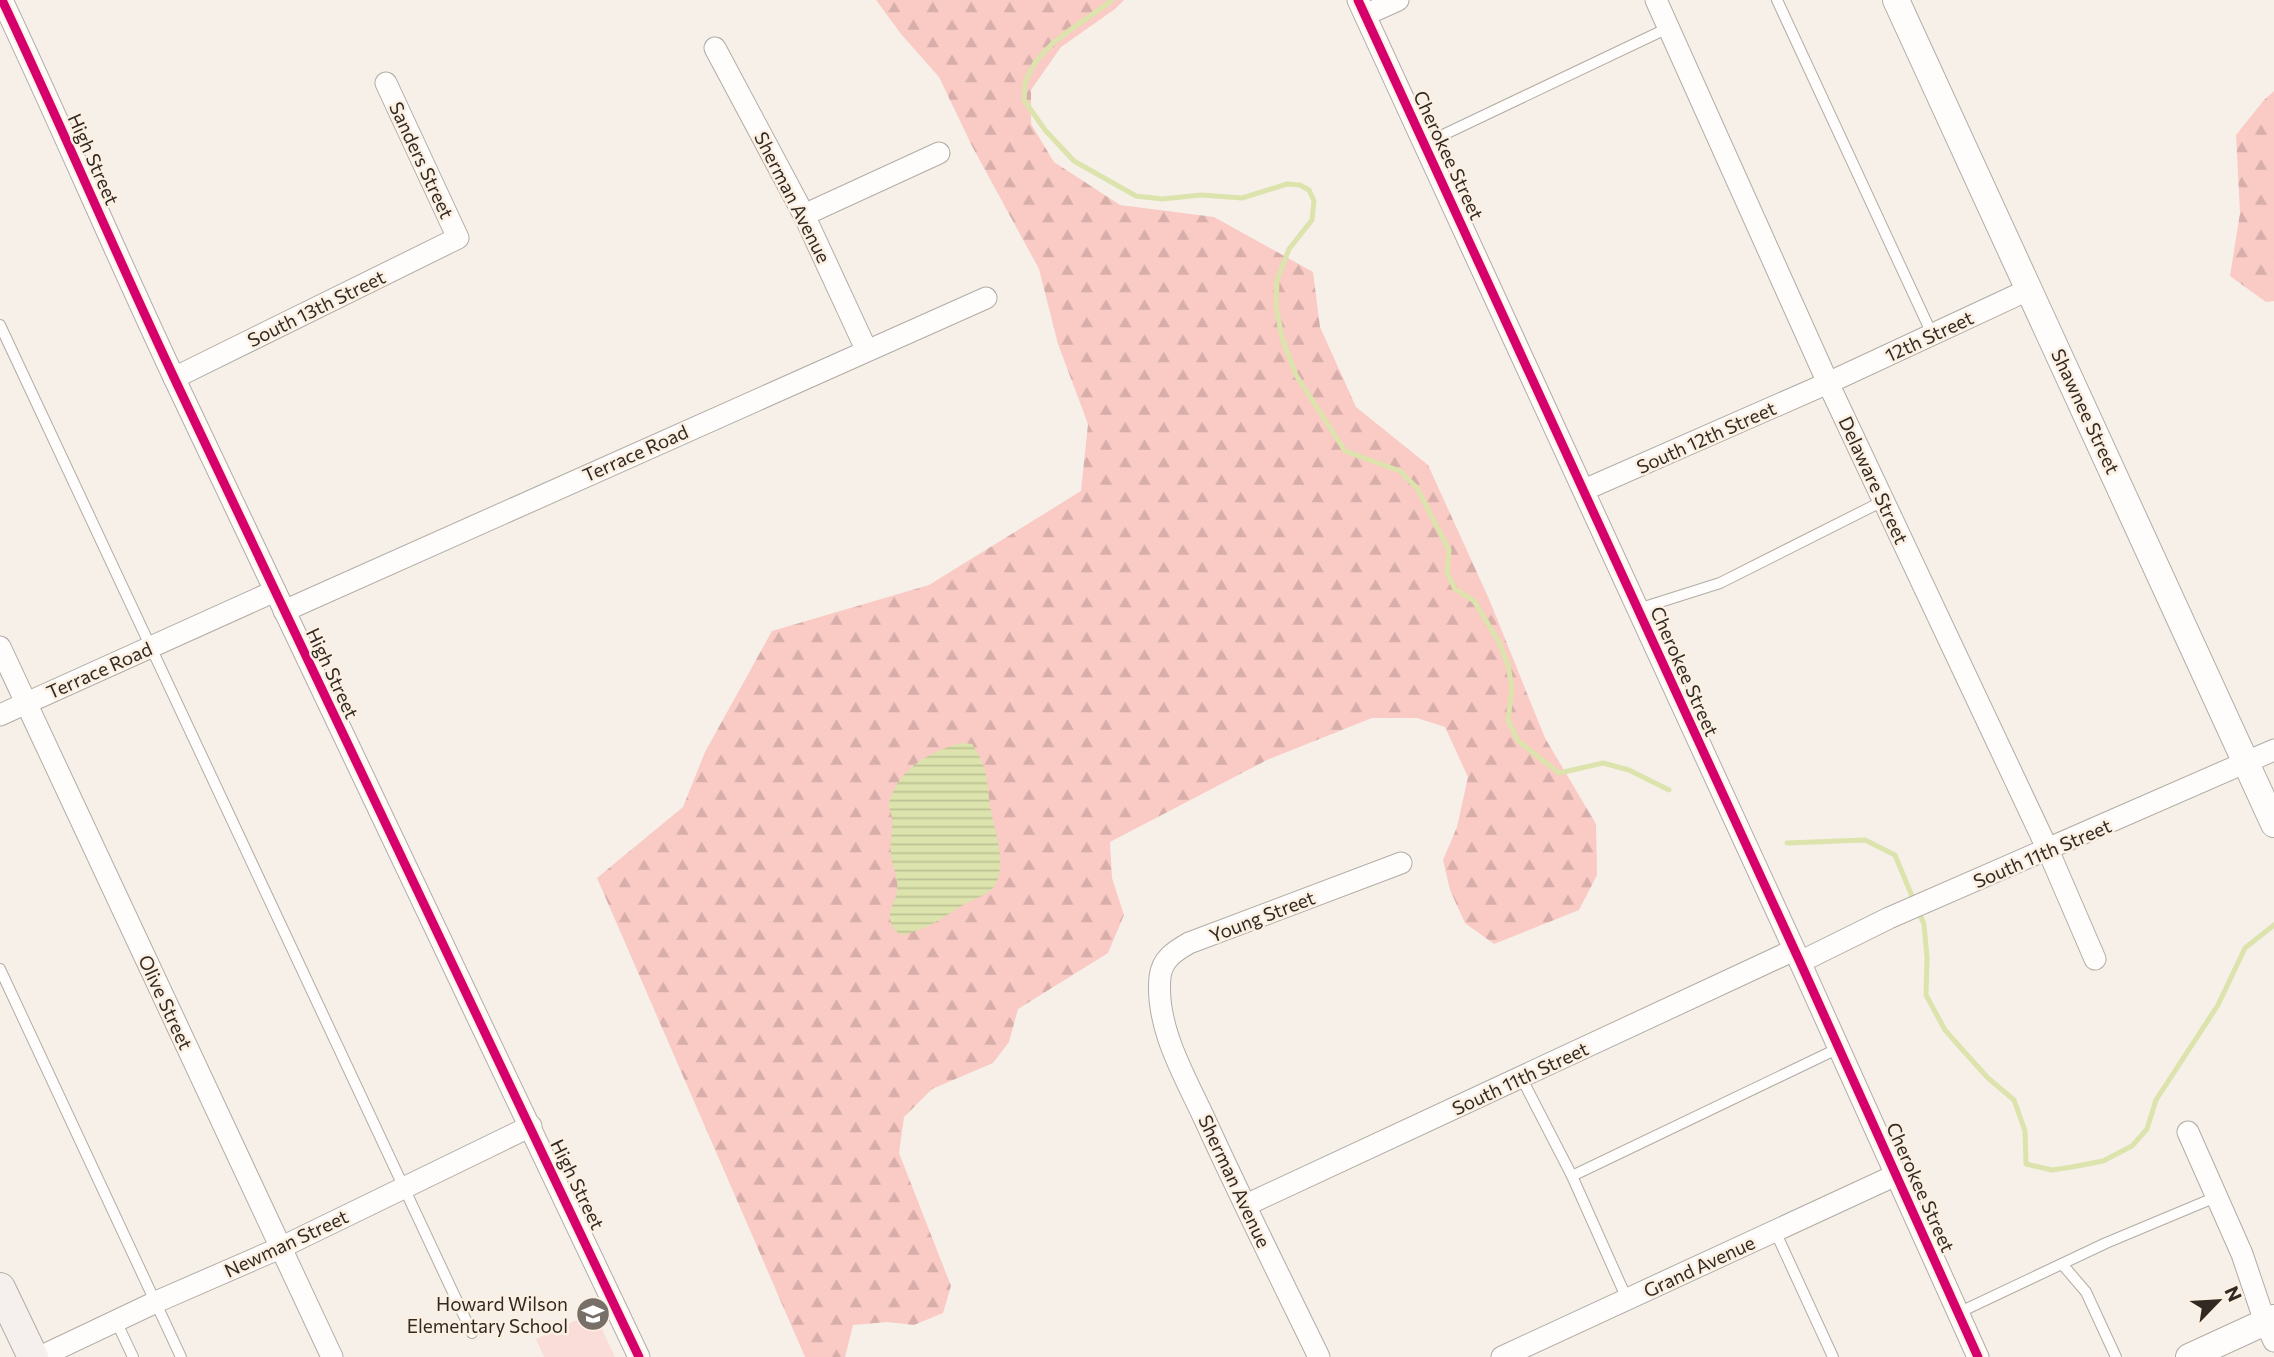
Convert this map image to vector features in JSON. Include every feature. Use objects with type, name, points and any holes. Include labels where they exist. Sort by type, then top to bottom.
[{"type":"main road","points":[[0,1288],[33,1357]]},
{"type":"street","name":"High Street","points":[[2,0],[174,378],[639,1357]]},
{"type":"street","points":[[1361,7],[1398,0]]},
{"type":"street","name":"Delaware Street","points":[[1656,0],[1828,383],[2048,850],[2095,959]]},
{"type":"street","name":"Shawnee Street","points":[[1896,0],[2274,824]]},
{"type":"street","name":"Cherokee Street","points":[[1361,7],[1978,1357]]},
{"type":"street","name":"Sherman Avenue","points":[[715,48],[804,215],[866,349]]},
{"type":"street","name":"Sanders Street","points":[[386,83],[458,238]]},
{"type":"street","points":[[804,215],[939,153]]},
{"type":"street","name":"South 13th Street","points":[[174,378],[458,238]]},
{"type":"street","name":"12th Street","points":[[1828,383],[2030,289]]},
{"type":"street","name":"Terrace Road","points":[[284,611],[866,349],[986,298]]},
{"type":"street","name":"South 12th Street","points":[[1584,490],[1828,383]]},
{"type":"street","name":"Terrace Road","points":[[0,715],[275,591]]},
{"type":"street","name":"Olive Street","points":[[0,647],[332,1357]]},
{"type":"street","name":"South 11th Street","points":[[1246,1205],[1521,1077],[2274,750]]},
{"type":"street","name":"Young Street","points":[[1162,1001],[1160,975],[1170,954],[1189,943],[1401,863]]},
{"type":"street","name":"Sherman Avenue","points":[[1162,1001],[1163,1021],[1181,1066],[1319,1357]]},
{"type":"street","name":"Newman Street","points":[[40,1357],[156,1302],[280,1248],[531,1126]]},
{"type":"street","points":[[2188,1132],[2271,1327],[2189,1357]]},
{"type":"street","name":"Grand Avenue","points":[[1503,1357],[1896,1175]]},
{"type":"lane","points":[[1777,0],[1932,334]]},
{"type":"lane","points":[[1424,144],[1668,28]]},
{"type":"lane","points":[[0,326],[472,1333]]},
{"type":"lane","points":[[1638,609],[1720,583],[1883,501]]},
{"type":"lane","points":[[0,969],[181,1357]]},
{"type":"lane","points":[[1572,1176],[1839,1048]]},
{"type":"lane","points":[[1521,1077],[1572,1176],[1627,1299]]},
{"type":"lane","points":[[1958,1313],[2106,1242],[2217,1196]]},
{"type":"lane","points":[[1775,1231],[1833,1357]]},
{"type":"lane","points":[[2062,1264],[2086,1292],[2116,1357]]},
{"type":"lane","points":[[116,1321],[133,1357]]},
{"type":"green space","points":[[876,0],[1124,0],[1061,47],[1031,90],[1031,124],[1054,162],[1120,205],[1214,217],[1313,272],[1320,327],[1356,407],[1428,465],[1489,599],[1545,738],[1596,824],[1597,875],[1579,910],[1494,944],[1465,923],[1450,890],[1443,860],[1457,827],[1468,777],[1445,727],[1417,718],[1372,718],[1267,760],[1110,842],[1112,878],[1124,915],[1108,953],[1018,1009],[1009,1042],[993,1063],[932,1089],[904,1117],[899,1153],[951,1286],[943,1313],[914,1325],[887,1322],[853,1325],[845,1357],[805,1357],[597,878],[683,807],[705,752],[772,631],[929,585],[1081,491],[1088,424],[1058,344],[1039,269],[972,146],[939,77],[901,34]]},
{"type":"green space","points":[[2274,91],[2274,301],[2266,302],[2230,276],[2240,213],[2236,135]]},
{"type":"shaded area","points":[[964,743],[972,744],[985,769],[999,848],[998,877],[995,885],[985,894],[926,927],[901,935],[890,918],[897,886],[891,854],[892,824],[888,805],[897,784],[918,762],[945,748]]},
{"type":"shaded area","points":[[594,1312],[615,1357],[544,1357],[536,1339]]},
{"type":"waterway","points":[[1112,0],[1052,44],[1033,66],[1026,80],[1024,100],[1045,130],[1074,161],[1136,196],[1162,199],[1201,195],[1242,198],[1287,184],[1300,185],[1309,190],[1314,201],[1312,220],[1289,249],[1277,280],[1276,306],[1282,338],[1296,375],[1345,451],[1400,471],[1417,488],[1449,550],[1447,572],[1455,589],[1474,601],[1499,642],[1508,665],[1512,688],[1508,720],[1518,741],[1559,773],[1603,763],[1629,770],[1669,790]]},
{"type":"waterway","points":[[1787,843],[1865,840],[1895,855],[1914,901]]},
{"type":"waterway","points":[[1918,910],[1924,924],[1926,995],[1945,1030],[1988,1078],[2014,1100],[2025,1131],[2026,1164],[2052,1170],[2103,1161],[2132,1146],[2147,1129],[2156,1100],[2218,1005],[2245,948],[2274,925]]},
{"type":"cycle path","points":[[2,0],[177,384],[639,1357]]},
{"type":"cycle path","points":[[1358,0],[1800,962],[1978,1357]]},
{"type":"place","name":"Howard Wilson Elementary School","points":[[593,1314]]}]
